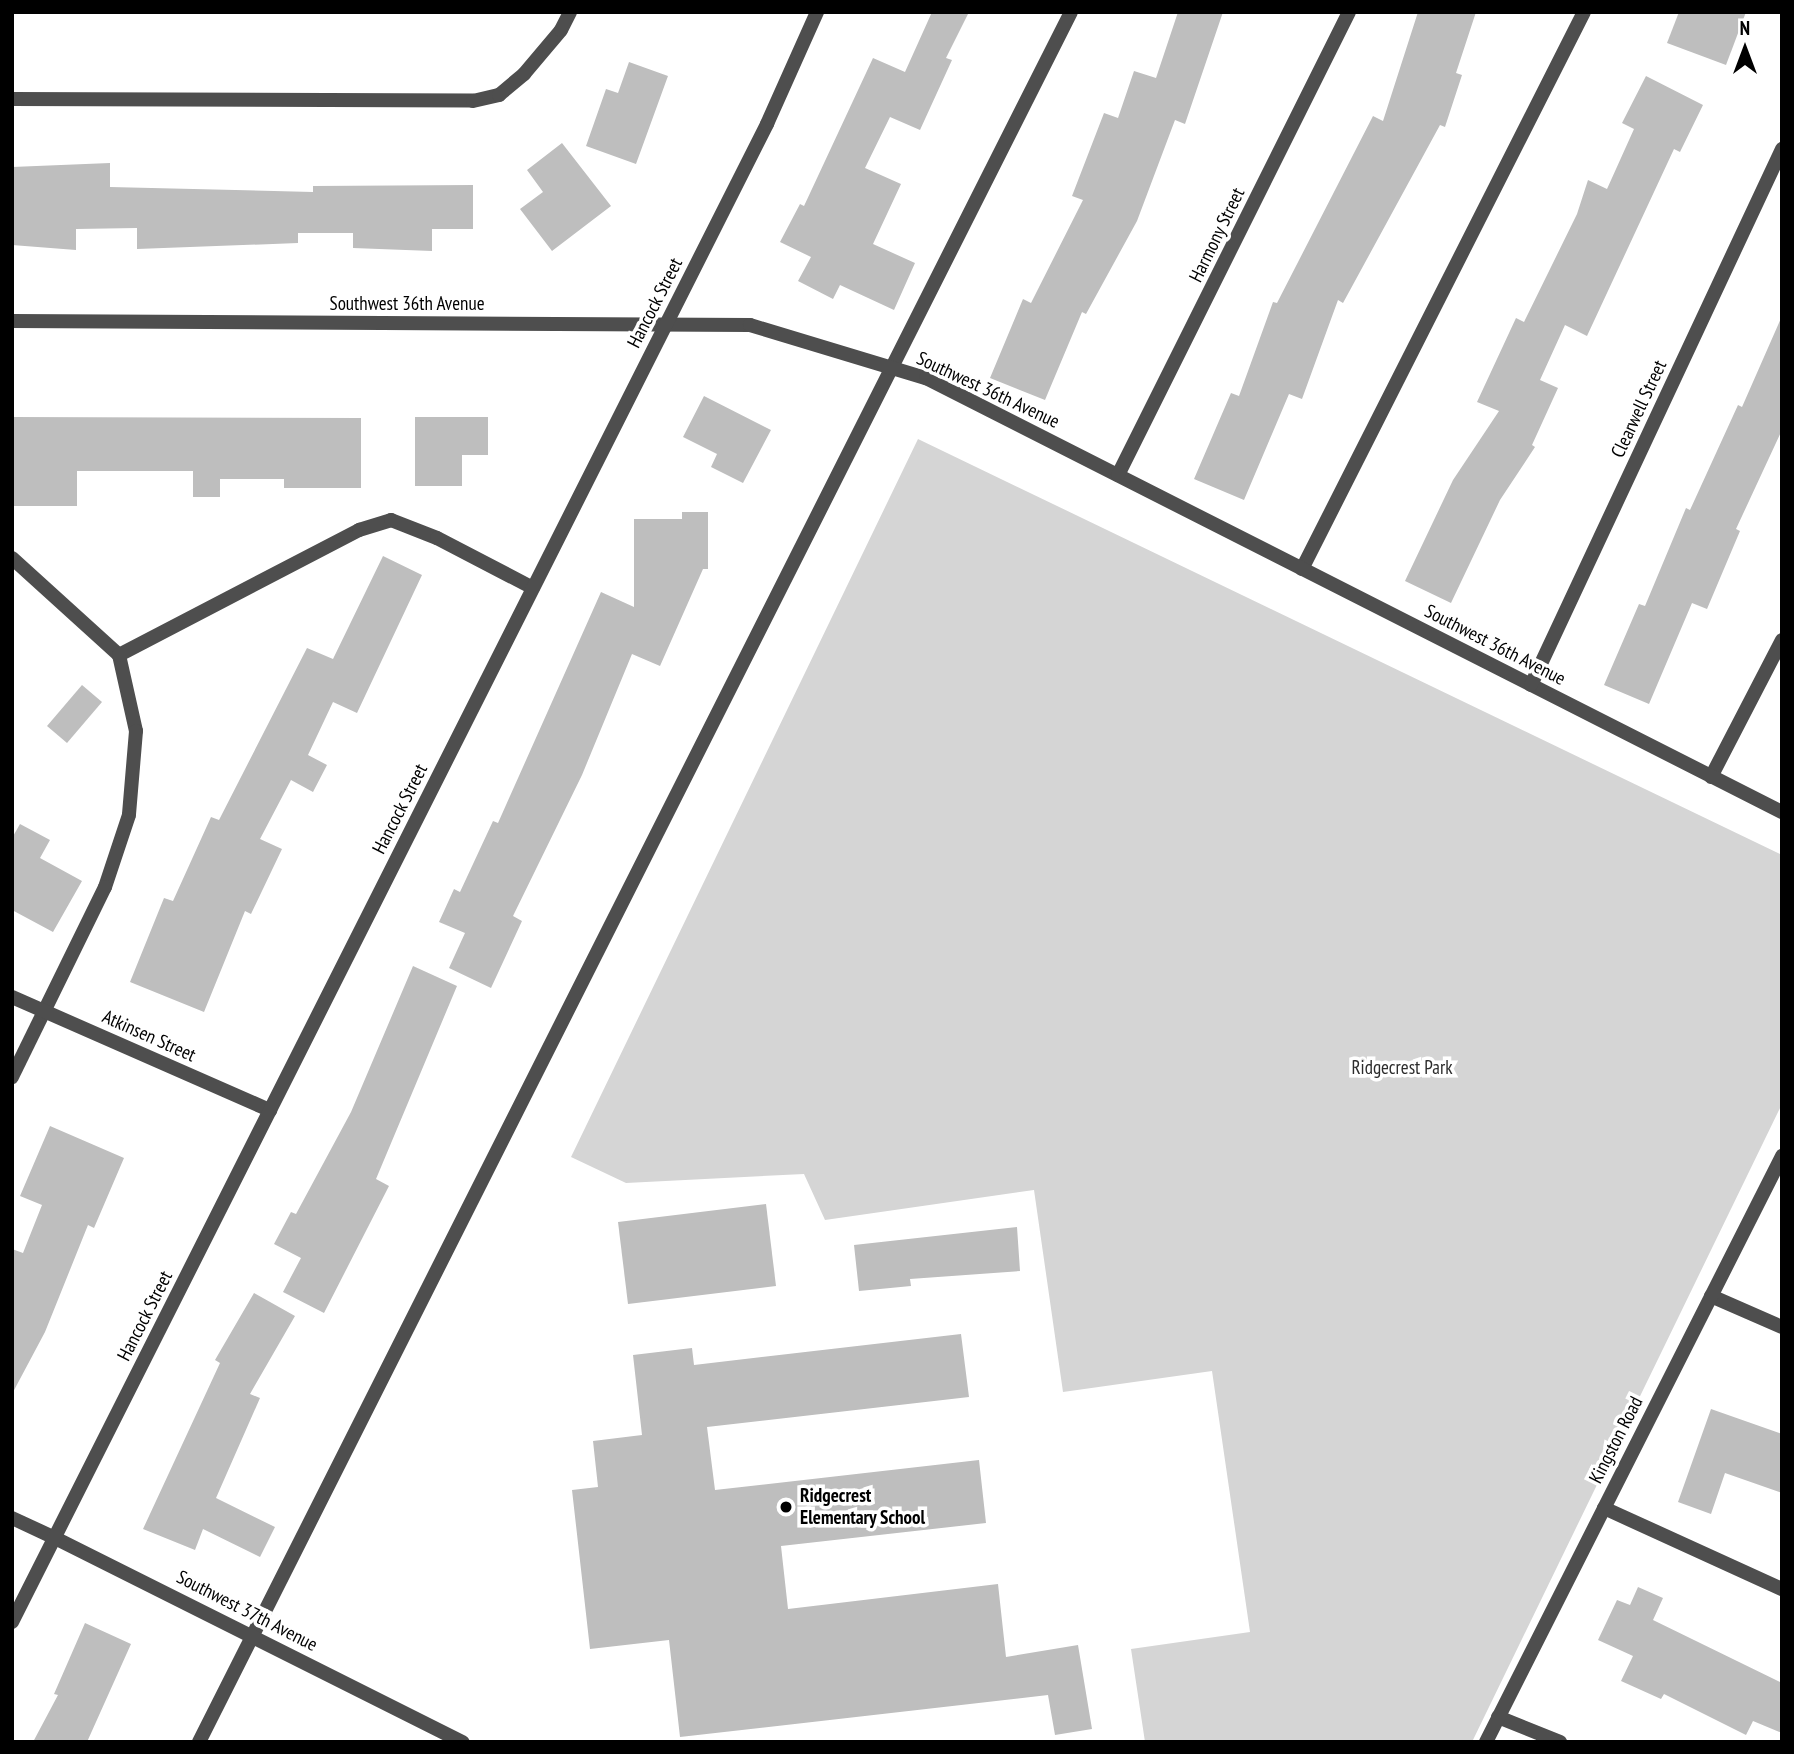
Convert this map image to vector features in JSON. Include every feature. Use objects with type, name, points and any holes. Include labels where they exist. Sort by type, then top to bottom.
[{"type":"street","points":[[12,99],[472,101],[499,95],[524,74],[561,30],[569,12]]},
{"type":"street","name":"Hancock Street","points":[[12,1622],[666,324],[817,12]]},
{"type":"street","points":[[199,1742],[1071,12]]},
{"type":"street","name":"Harmony Street","points":[[1118,475],[1349,12]]},
{"type":"street","points":[[1302,569],[1584,12]]},
{"type":"street","name":"Clearwell Street","points":[[1531,685],[1782,149]]},
{"type":"street","name":"Southwest 36th Avenue","points":[[12,321],[750,325],[926,378],[1782,812]]},
{"type":"street","points":[[119,655],[359,530],[391,520],[437,538],[533,588]]},
{"type":"street","points":[[12,558],[119,655],[136,731],[129,815],[106,887],[12,1077]]},
{"type":"street","points":[[1711,776],[1782,640]]},
{"type":"street","name":"Atkinsen Street","points":[[12,997],[270,1110]]},
{"type":"street","name":"Kingston Road","points":[[1486,1742],[1782,1156]]},
{"type":"street","points":[[1711,1296],[1782,1327]]},
{"type":"street","points":[[1604,1508],[1782,1589]]},
{"type":"street","name":"Southwest 37th Avenue","points":[[12,1518],[463,1742]]},
{"type":"street","points":[[1498,1717],[1560,1742]]},
{"type":"green space","name":"Ridgecrest Park","points":[[918,439],[1782,855],[1782,1104],[1472,1742],[1145,1742],[1131,1649],[1250,1632],[1212,1371],[1063,1392],[1034,1190],[825,1220],[804,1174],[626,1183],[571,1157]]},
{"type":"building","points":[[932,12],[969,12],[946,58],[952,60],[920,130],[890,117],[865,168],[901,184],[873,244],[915,263],[894,310],[840,285],[833,299],[798,281],[811,257],[780,242],[800,204],[804,206],[873,58],[905,72]]},
{"type":"building","points":[[1178,12],[1223,12],[1185,124],[1175,120],[1137,221],[1086,314],[1082,312],[1045,400],[990,378],[1023,299],[1031,303],[1083,200],[1072,196],[1104,113],[1118,118],[1134,71],[1156,78]]},
{"type":"building","points":[[1418,12],[1476,12],[1456,73],[1462,75],[1445,127],[1440,125],[1343,303],[1338,300],[1302,399],[1289,394],[1244,500],[1194,479],[1231,393],[1239,396],[1273,302],[1277,303],[1373,116],[1383,121]]},
{"type":"building","points":[[1679,12],[1746,12],[1726,65],[1667,43]]},
{"type":"building","points":[[629,62],[668,76],[636,164],[586,146],[606,89],[618,93]]},
{"type":"building","points":[[1646,76],[1703,105],[1680,152],[1674,149],[1587,336],[1565,325],[1540,380],[1558,388],[1532,445],[1535,447],[1500,500],[1451,603],[1405,581],[1453,480],[1499,411],[1477,402],[1516,318],[1524,322],[1577,214],[1588,180],[1607,189],[1634,129],[1622,123]]},
{"type":"building","points":[[562,143],[611,206],[552,251],[520,209],[543,192],[527,170]]},
{"type":"building","points":[[110,163],[110,187],[313,192],[313,186],[473,185],[473,229],[432,229],[432,251],[353,248],[353,233],[298,233],[298,243],[137,249],[137,228],[76,229],[76,250],[12,245],[12,167]]},
{"type":"building","points":[[1782,316],[1782,430],[1736,529],[1740,531],[1707,609],[1692,603],[1649,704],[1604,685],[1639,604],[1645,606],[1686,508],[1690,510],[1738,405],[1742,407]]},
{"type":"building","points":[[704,396],[771,430],[743,483],[711,467],[717,454],[683,437]]},
{"type":"building","points":[[12,417],[361,418],[361,488],[284,488],[284,479],[220,479],[220,497],[193,497],[193,471],[77,471],[77,506],[12,506]]},
{"type":"building","points":[[415,417],[488,417],[488,455],[462,455],[462,486],[415,486]]},
{"type":"building","points":[[682,512],[708,512],[708,569],[703,569],[660,666],[632,654],[582,775],[513,916],[522,921],[491,988],[449,968],[465,933],[439,922],[454,889],[460,892],[493,821],[498,823],[601,592],[634,607],[634,519],[682,519]]},
{"type":"building","points":[[383,556],[422,575],[357,713],[333,702],[308,755],[327,765],[313,792],[291,780],[260,839],[282,849],[251,914],[245,911],[204,1012],[130,982],[164,898],[173,901],[211,817],[219,820],[307,648],[333,659]]},
{"type":"building","points":[[82,685],[102,702],[67,743],[47,726]]},
{"type":"building","points":[[20,824],[50,840],[40,858],[82,881],[53,932],[12,910],[12,838]]},
{"type":"building","points":[[413,966],[457,986],[376,1179],[389,1186],[324,1313],[283,1292],[301,1258],[274,1244],[291,1212],[296,1214],[351,1112]]},
{"type":"building","points":[[50,1126],[124,1158],[94,1228],[88,1225],[45,1332],[12,1394],[12,1249],[23,1253],[42,1205],[20,1196]]},
{"type":"building","points":[[766,1204],[776,1286],[628,1304],[618,1222]]},
{"type":"building","points":[[1017,1227],[1020,1271],[910,1279],[911,1286],[859,1291],[854,1245]]},
{"type":"building","points":[[254,1293],[295,1316],[250,1394],[260,1398],[216,1498],[275,1527],[260,1557],[203,1529],[195,1550],[143,1529],[220,1363],[215,1360]]},
{"type":"building","points":[[961,1334],[969,1397],[707,1427],[715,1490],[979,1460],[986,1523],[781,1546],[788,1609],[998,1584],[1006,1657],[1078,1645],[1092,1729],[1055,1735],[1048,1695],[680,1737],[669,1640],[590,1649],[572,1490],[598,1487],[593,1441],[642,1435],[633,1355],[692,1348],[694,1365]]},
{"type":"building","points":[[1711,1409],[1782,1434],[1782,1493],[1725,1473],[1711,1514],[1678,1502]]},
{"type":"building","points":[[1638,1587],[1663,1598],[1653,1620],[1782,1683],[1782,1733],[1753,1721],[1746,1735],[1664,1694],[1661,1699],[1621,1681],[1633,1656],[1598,1640],[1617,1600],[1630,1605]]},
{"type":"building","points":[[85,1623],[131,1644],[87,1742],[33,1742],[58,1695],[54,1694]]},
{"type":"place","name":"Ridgecrest Elementary School","points":[[786,1507]]}]
